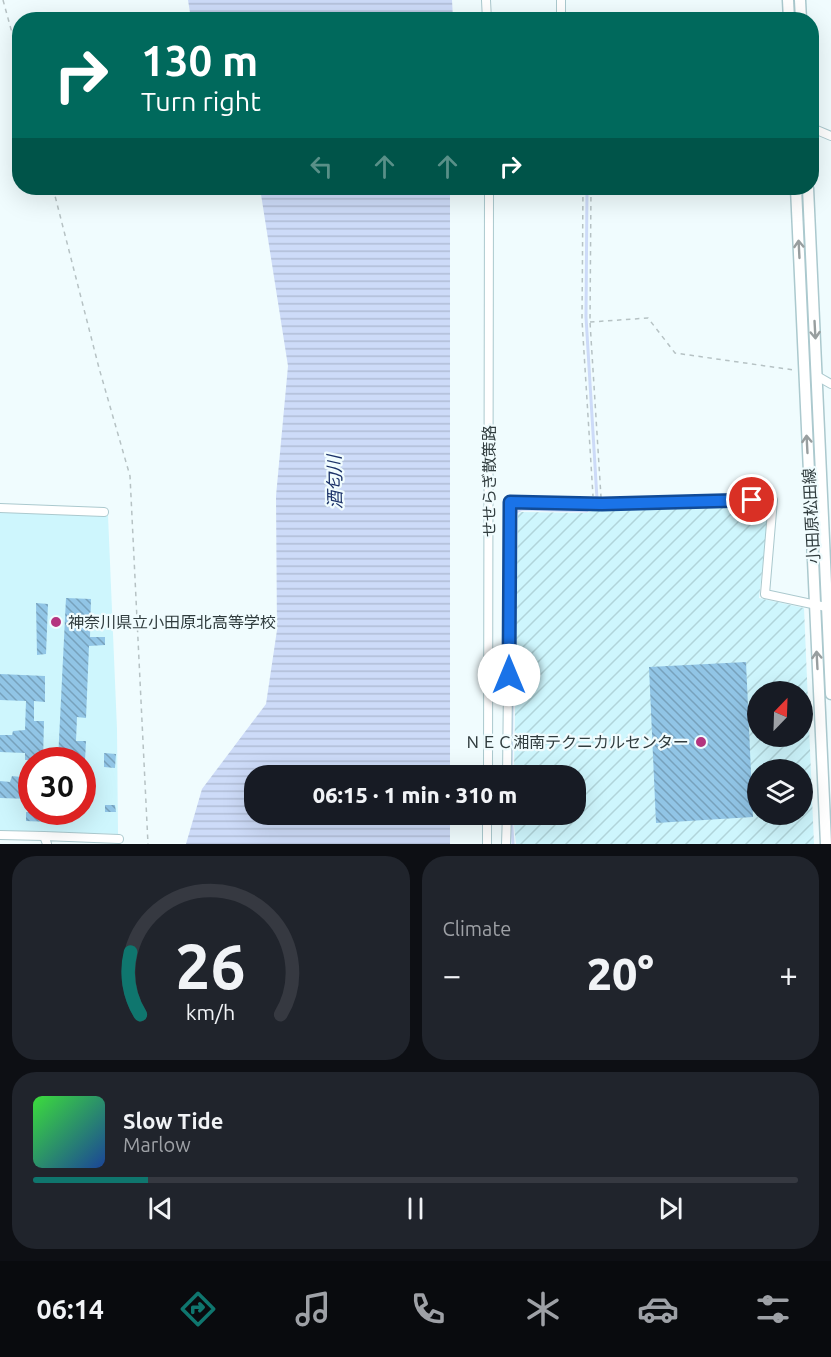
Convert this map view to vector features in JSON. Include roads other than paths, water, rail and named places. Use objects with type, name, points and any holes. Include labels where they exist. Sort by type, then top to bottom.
[{"type":"main road","name":"小田原松田線","points":[[796,195],[826,844]]},
{"type":"main road","name":"小田原松田線","points":[[808,195],[829,608],[831,694]]},
{"type":"street","name":"せせらぎ散策路","points":[[488,765],[489,195]]},
{"type":"street","points":[[817,376],[831,384]]},
{"type":"street","points":[[507,765],[510,502],[773,500],[765,594],[829,608]]},
{"type":"street","points":[[0,508],[105,512]]},
{"type":"street","points":[[487,825],[487,844]]},
{"type":"street","points":[[506,844],[507,825]]},
{"type":"street","points":[[0,835],[46,840],[119,838]]},
{"type":"water","points":[[188,0],[452,0],[453,12],[190,12]]},
{"type":"water","name":"酒匂川","points":[[261,195],[450,195],[450,765],[244,765],[244,825],[450,825],[450,844],[186,844],[202,789],[266,704],[277,630],[276,496],[288,366]]},
{"type":"waterway","points":[[587,195],[586,317],[597,499]]},
{"type":"waterway","points":[[511,765],[515,513],[522,509],[587,511]]},
{"type":"waterway","points":[[512,825],[513,844]]},
{"type":"place","name":"神奈川県立小田原北高等学校","points":[[56,622]]},
{"type":"place","name":"ＮＥＣ湘南テクニカルセンター","points":[[701,742]]}]
